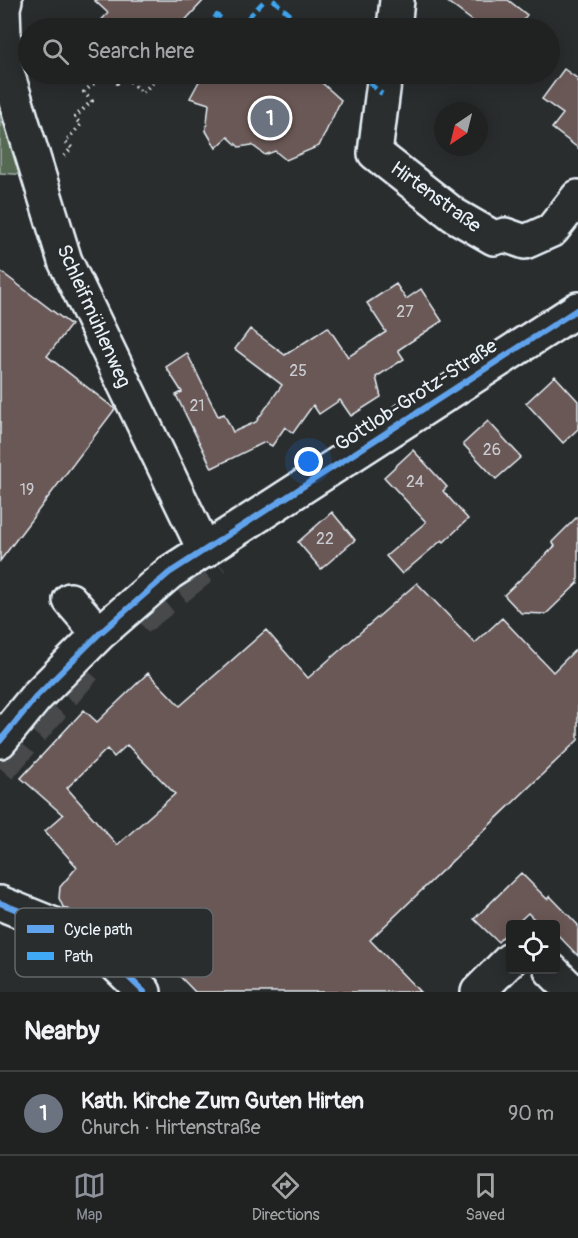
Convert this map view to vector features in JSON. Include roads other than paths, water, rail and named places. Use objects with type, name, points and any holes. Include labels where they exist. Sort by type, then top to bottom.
[{"type":"street","name":"Schleifmühlenweg","points":[[5,0],[3,8],[5,66],[65,261],[205,551]]},
{"type":"street","name":"Hirtenstraße","points":[[384,84],[375,153],[454,215],[494,238],[505,235],[525,243],[552,231],[578,197]]},
{"type":"street","name":"Gottlob-Grotz-Straße","points":[[0,741],[36,697],[99,634],[169,573],[578,309]]},
{"type":"street","points":[[70,600],[99,634]]},
{"type":"street","points":[[0,903],[15,909]]},
{"type":"street","points":[[478,992],[506,964]]},
{"type":"street","points":[[556,974],[573,992]]},
{"type":"street","points":[[129,977],[144,992]]},
{"type":"tunnel","points":[[138,620],[215,558]]},
{"type":"tunnel","points":[[0,768],[95,657]]},
{"type":"place","name":"Kath. Kirche Zum Guten Hirten","points":[[270,118]]}]
